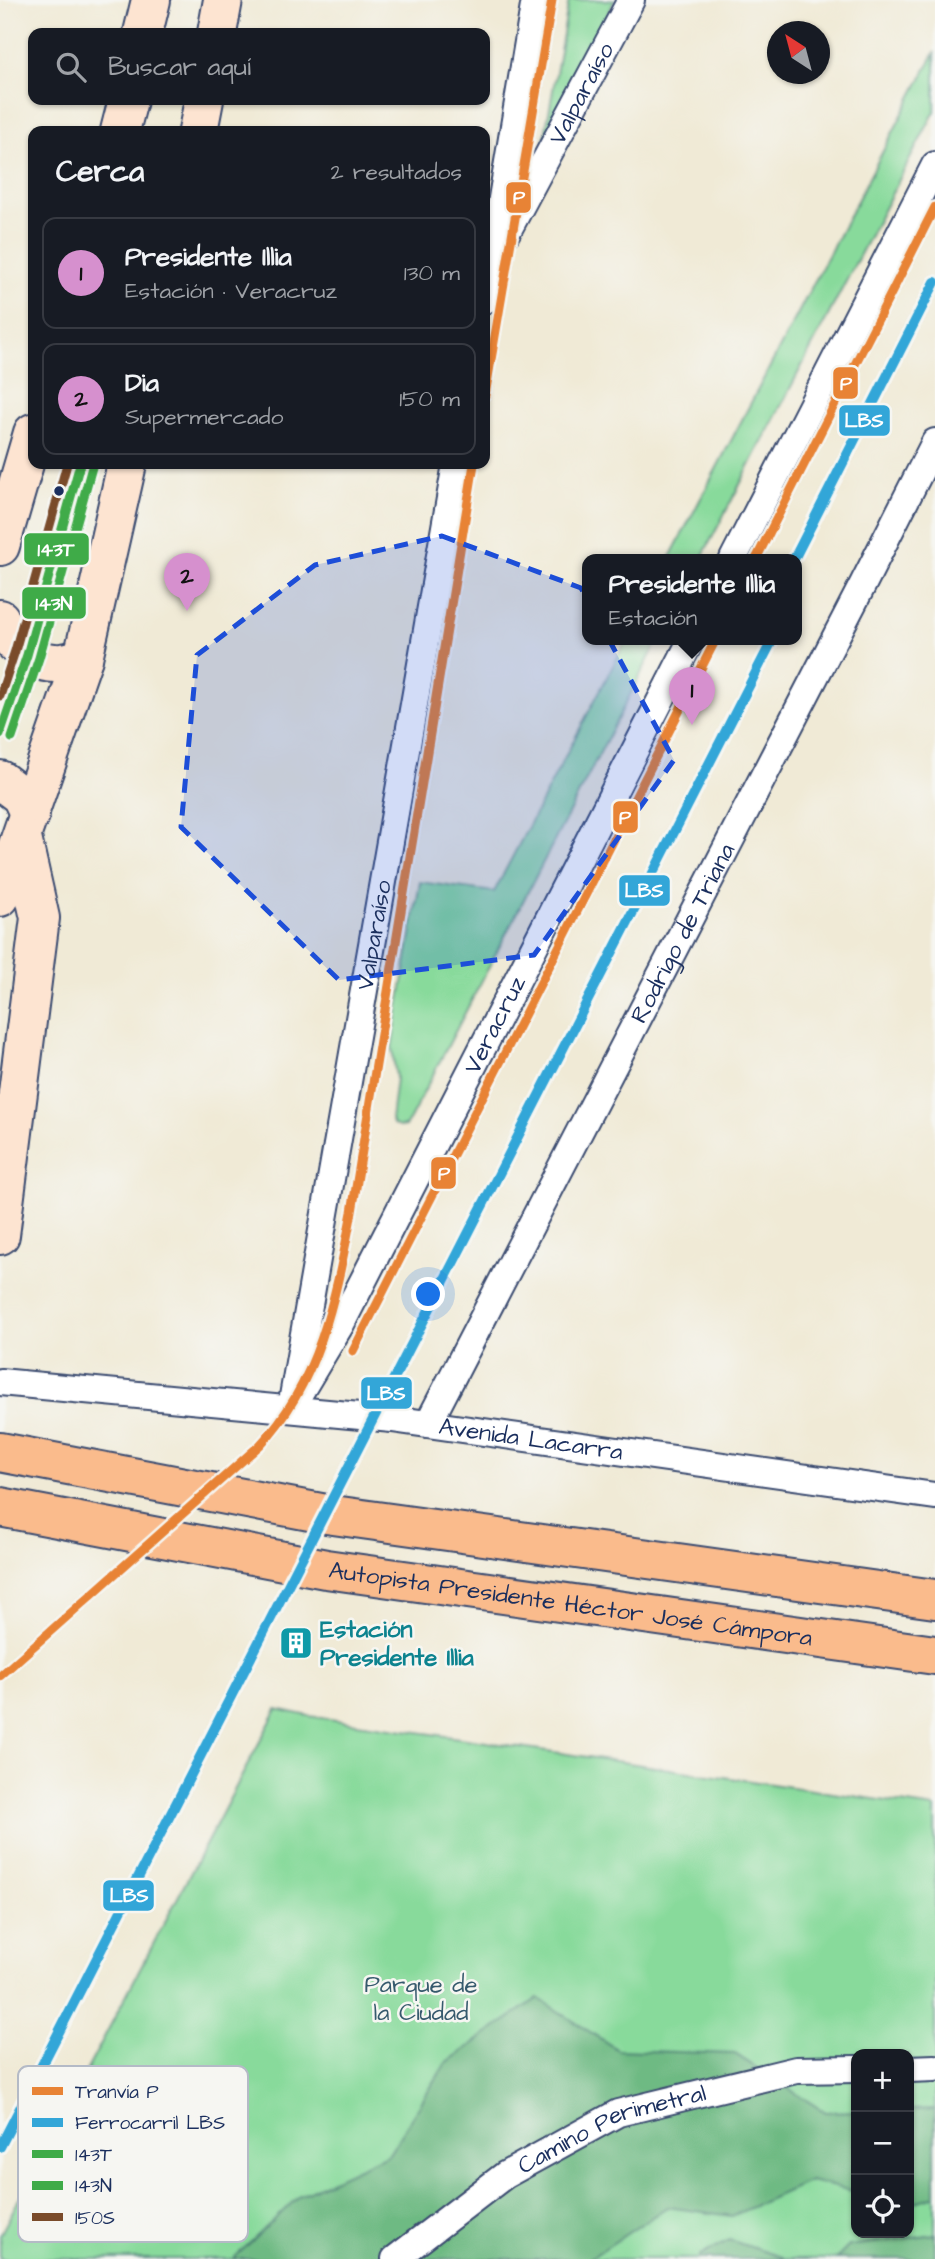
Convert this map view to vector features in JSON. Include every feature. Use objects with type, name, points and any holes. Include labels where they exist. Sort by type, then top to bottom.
[{"type":"highway","points":[[0,1452],[326,1514],[935,1598]]},
{"type":"highway","name":"Autopista Presidente Héctor José Cámpora","points":[[0,1507],[326,1569],[935,1655]]},
{"type":"main road","points":[[144,28],[151,0]]},
{"type":"main road","points":[[217,28],[223,0]]},
{"type":"main road","points":[[121,126],[127,105]]},
{"type":"main road","points":[[199,126],[203,105]]},
{"type":"main road","points":[[1,551],[28,451]]},
{"type":"main road","points":[[0,897],[83,658],[126,469]]},
{"type":"main road","points":[[0,620],[5,634],[27,655],[55,663],[83,658]]},
{"type":"main road","points":[[0,780],[21,796],[40,918],[0,1235]]},
{"type":"street","name":"Valparaíso","points":[[490,268],[536,0]]},
{"type":"street","name":"Valparaíso","points":[[491,261],[631,0]]},
{"type":"street","points":[[736,554],[935,164]]},
{"type":"street","name":"Rodrigo de Triana","points":[[428,1424],[935,442]]},
{"type":"street","name":"Valparaíso","points":[[291,1408],[455,469]]},
{"type":"street","name":"Veracruz","points":[[291,1408],[341,1324],[689,645]]},
{"type":"street","name":"Avenida Lacarra","points":[[0,1382],[291,1408],[428,1424],[935,1496]]},
{"type":"street","points":[[914,2069],[935,2068]]},
{"type":"street","name":"Camino Perimetral","points":[[395,2259],[505,2175],[618,2113],[782,2072],[851,2069]]},
{"type":"highlighted area","points":[[442,536],[581,588],[674,760],[534,955],[339,980],[181,827],[197,655],[315,565]]},
{"type":"green space","points":[[569,0],[615,0],[544,141]]},
{"type":"green space","points":[[935,52],[935,111],[704,554],[672,554]]},
{"type":"green space","points":[[624,645],[656,645],[410,1119],[405,1126],[394,1125],[391,1120],[396,1078],[392,1047],[420,882],[494,892]]},
{"type":"green space","name":"Parque de la Ciudad","points":[[277,1709],[309,1716],[935,1808],[935,2259],[0,2259],[0,2235],[18,2201],[18,2242],[248,2242],[248,2066],[89,2066]]},
{"type":"green space","points":[[538,1998],[618,2050],[735,2054],[825,2112],[851,2111],[851,2191],[810,2181],[732,2216],[667,2207],[589,2259],[233,2259],[300,2195],[389,2154],[446,2063]]},
{"type":"green space","points":[[935,2109],[935,2196],[914,2202],[914,2112],[914,2110]]},
{"type":"green space","points":[[935,2234],[935,2259],[836,2259],[849,2246]]},
{"type":"green space","points":[[729,2240],[782,2257],[783,2259],[699,2259]]},
{"type":"tram line","name":"P","points":[[490,366],[552,0]]},
{"type":"tram line","name":"P","points":[[759,554],[935,207]]},
{"type":"tram line","name":"P","points":[[0,1676],[260,1445],[281,1420],[311,1365],[332,1305],[352,1212],[473,469]]},
{"type":"tram line","name":"P","points":[[353,1351],[713,645]]},
{"type":"rail line","name":"LBS","points":[[797,554],[935,282]]},
{"type":"rail line","name":"LBS","points":[[42,2066],[770,645]]},
{"type":"rail line","name":"LBS","points":[[0,2147],[18,2112]]},
{"type":"transit line","name":"150S","points":[[0,696],[66,469]]},
{"type":"transit line","name":"143T","points":[[0,734],[27,655],[79,469]]},
{"type":"transit line","name":"143N","points":[[12,738],[39,658],[91,469]]},
{"type":"place","name":"Dia","points":[[187,611]]},
{"type":"place","name":"Presidente Illia","points":[[692,725]]},
{"type":"place","name":"Estación Presidente Illia","points":[[296,1643]]}]
